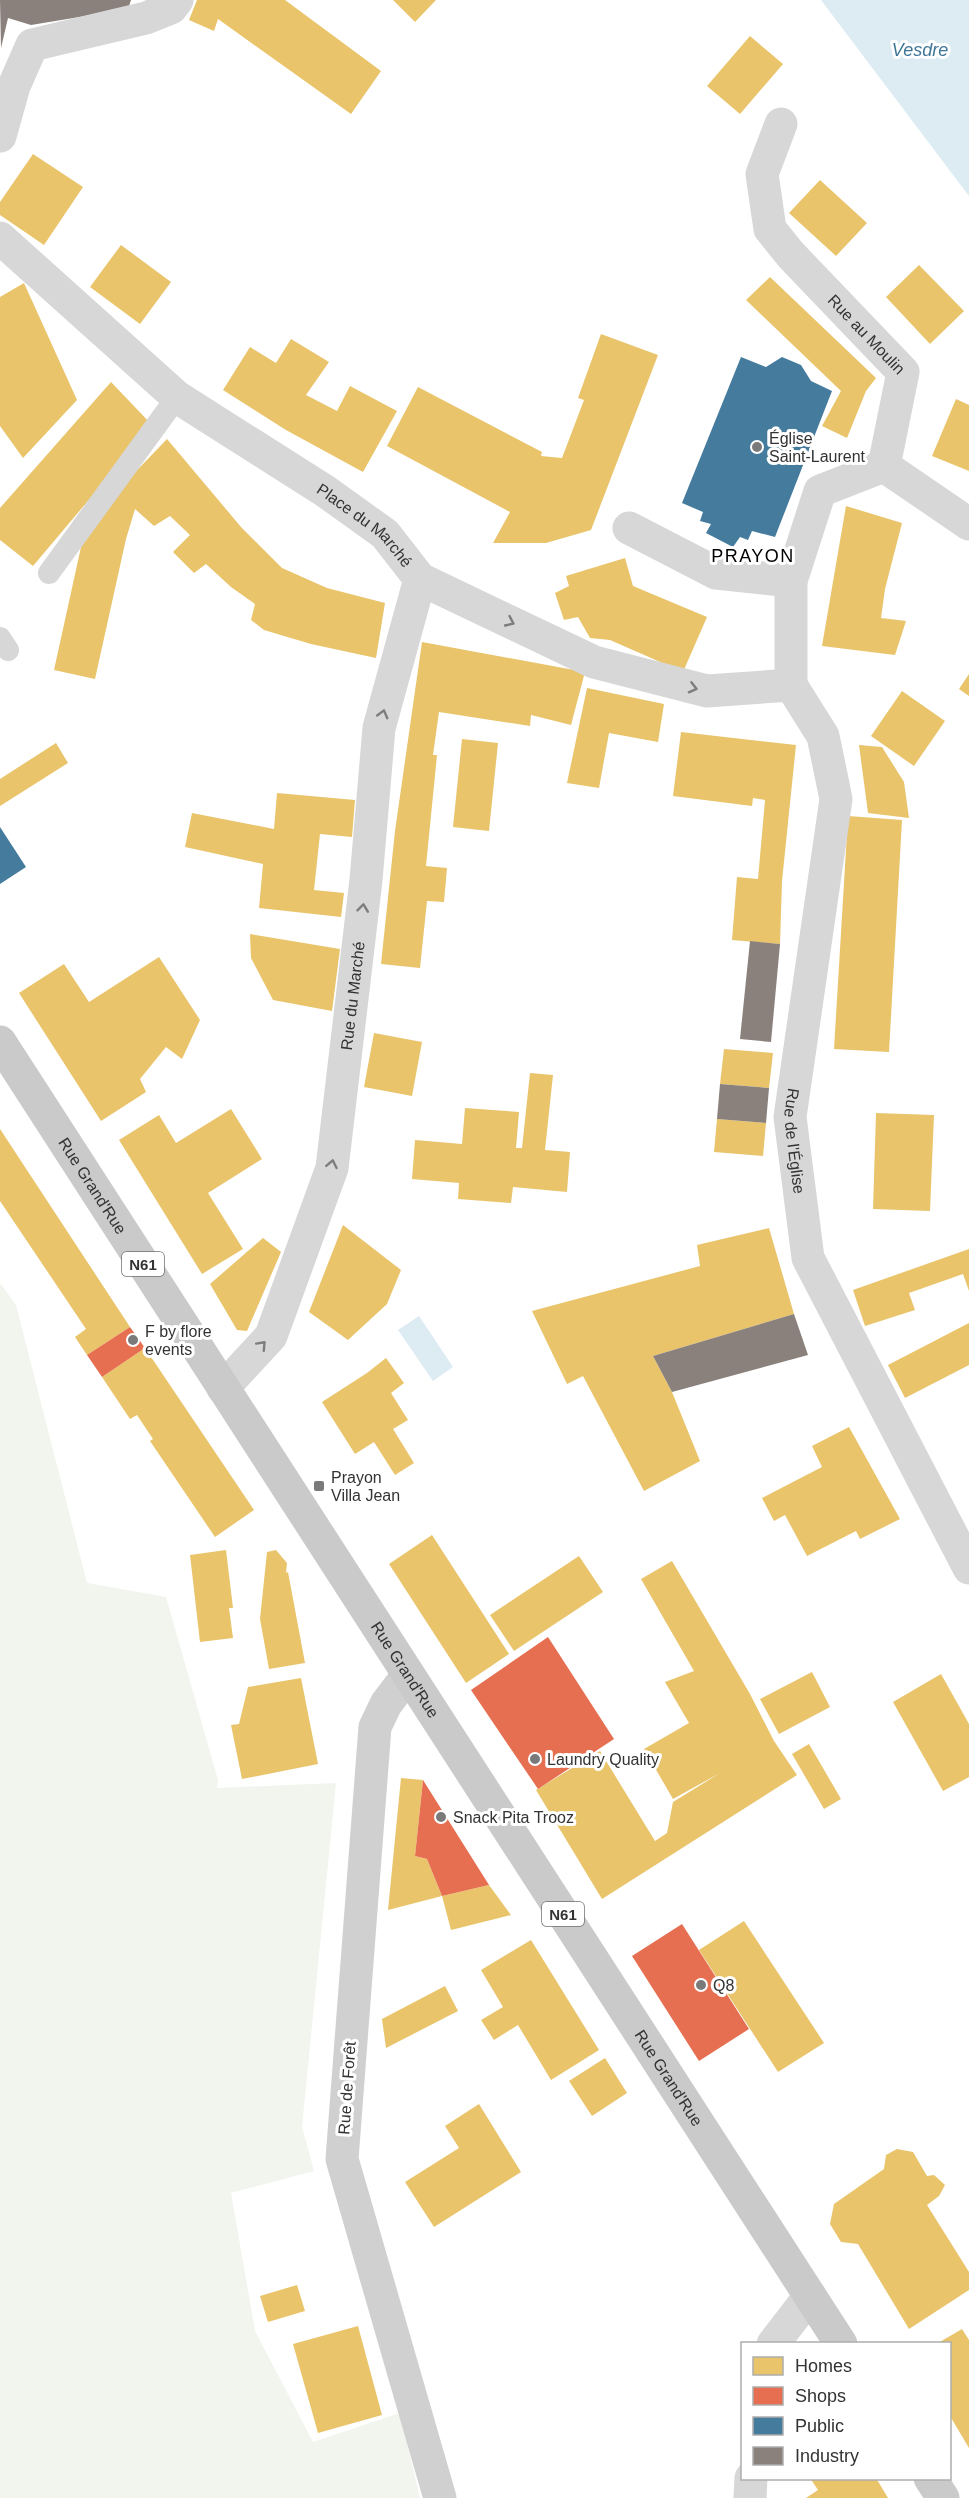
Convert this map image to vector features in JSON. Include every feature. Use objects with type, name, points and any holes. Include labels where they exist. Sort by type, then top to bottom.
[{"type":"main road","name":"Rue Grand'Rue","points":[[0,1042],[840,2342]]},
{"type":"main road","points":[[931,2480],[943,2498]]},
{"type":"street","points":[[0,136],[14,86],[32,45],[146,18],[171,8],[177,0]]},
{"type":"street","name":"Rue au Moulin","points":[[781,124],[762,174],[770,229],[791,255],[903,372],[884,466]]},
{"type":"street","name":"Place du Marché","points":[[0,238],[177,397],[325,491],[384,534],[420,579],[594,662],[707,691],[791,685]]},
{"type":"street","points":[[791,685],[791,581],[820,490],[884,466],[969,524]]},
{"type":"street","points":[[629,528],[716,573],[791,581]]},
{"type":"street","name":"Rue du Marché","points":[[223,1388],[271,1336],[332,1168],[366,880],[379,728],[420,579]]},
{"type":"street","name":"Rue de l'Église","points":[[791,685],[823,736],[836,799],[790,1117],[808,1258],[969,1568]]},
{"type":"street","name":"Rue de Forêt","points":[[408,1675],[386,1704],[375,1727],[342,2159],[440,2498]]},
{"type":"street","points":[[774,2342],[810,2296]]},
{"type":"street","points":[[750,2498],[751,2480]]},
{"type":"lane","points":[[49,573],[177,397]]},
{"type":"shaded area","points":[[0,1283],[16,1305],[87,1583],[166,1597],[218,1780],[217,1788],[336,1783],[302,2127],[314,2171],[231,2193],[255,2331],[313,2442],[400,2413],[420,2498],[0,2498]]},
{"type":"water","name":"Vesdre","points":[[821,0],[969,0],[969,196]]},
{"type":"water","points":[[419,1316],[453,1367],[433,1381],[398,1330]]},
{"type":"building: Homes","points":[[197,0],[285,0],[381,71],[351,114],[218,19],[214,31],[189,20]]},
{"type":"building: Homes","points":[[393,0],[436,0],[415,22]]},
{"type":"building: Homes","points":[[750,36],[783,64],[740,114],[707,86]]},
{"type":"building: Homes","points":[[33,154],[83,187],[44,245],[0,215],[0,202]]},
{"type":"building: Homes","points":[[820,180],[867,223],[836,256],[789,213]]},
{"type":"building: Homes","points":[[121,245],[171,282],[140,324],[90,287]]},
{"type":"building: Homes","points":[[919,265],[964,311],[930,344],[886,297]]},
{"type":"building: Homes","points":[[770,277],[876,378],[866,391],[847,438],[822,426],[841,391],[746,300]]},
{"type":"building: Homes","points":[[24,283],[77,400],[23,458],[0,426],[0,297]]},
{"type":"building: Homes","points":[[601,334],[658,355],[591,530],[546,543],[493,543],[510,512],[387,446],[418,387],[542,452],[541,456],[562,458],[584,400],[578,398]]},
{"type":"building: Homes","points":[[291,339],[329,362],[306,395],[337,411],[350,386],[397,411],[363,472],[286,430],[223,390],[250,347],[276,363]]},
{"type":"building: Homes","points":[[111,382],[152,425],[33,566],[0,540],[0,508]]},
{"type":"building: Homes","points":[[956,399],[969,405],[969,471],[932,456]]},
{"type":"building: Homes","points":[[167,439],[241,527],[282,568],[327,588],[385,603],[376,658],[311,644],[264,630],[251,620],[255,604],[231,587],[206,564],[194,573],[173,552],[190,535],[170,516],[154,526],[135,509],[126,539],[95,679],[54,670],[81,547],[120,488]]},
{"type":"building: Homes","points":[[846,506],[902,523],[885,589],[881,618],[906,621],[895,655],[822,646]]},
{"type":"building: Homes","points":[[625,558],[633,586],[707,617],[683,672],[610,640],[590,638],[578,617],[564,620],[555,593],[569,586],[566,576]]},
{"type":"building: Homes","points":[[422,642],[585,672],[571,725],[531,715],[530,726],[439,712],[433,755],[437,755],[426,866],[447,868],[444,902],[427,901],[420,968],[381,964],[395,831]]},
{"type":"building: Homes","points":[[969,674],[969,696],[959,689]]},
{"type":"building: Homes","points":[[587,688],[664,704],[658,742],[609,733],[599,788],[567,783]]},
{"type":"building: Homes","points":[[902,691],[945,721],[914,766],[871,736]]},
{"type":"building: Homes","points":[[681,732],[796,745],[782,881],[780,944],[732,940],[737,877],[758,879],[765,800],[753,798],[752,806],[673,796]]},
{"type":"building: Homes","points":[[462,739],[498,743],[489,831],[453,827]]},
{"type":"building: Homes","points":[[56,743],[68,763],[0,806],[0,779]]},
{"type":"building: Homes","points":[[859,745],[882,747],[904,782],[909,818],[868,813]]},
{"type":"building: Homes","points":[[277,793],[355,800],[352,837],[320,834],[314,890],[344,893],[341,917],[259,908],[263,864],[185,847],[192,813],[274,829]]},
{"type":"building: Homes","points":[[848,816],[902,820],[889,1052],[834,1049]]},
{"type":"building: Homes","points":[[250,934],[340,949],[332,1011],[273,1000],[251,958]]},
{"type":"building: Homes","points":[[159,957],[200,1020],[182,1059],[166,1047],[140,1079],[146,1092],[101,1121],[19,993],[64,964],[89,1002]]},
{"type":"building: Homes","points":[[374,1033],[422,1042],[412,1096],[364,1087]]},
{"type":"building: Homes","points":[[724,1049],[773,1053],[769,1088],[720,1084]]},
{"type":"building: Homes","points":[[530,1073],[553,1075],[545,1150],[570,1152],[567,1192],[513,1187],[511,1203],[458,1199],[459,1183],[412,1179],[415,1140],[462,1144],[465,1108],[519,1112],[516,1148],[522,1148]]},
{"type":"building: Homes","points":[[231,1109],[262,1159],[208,1193],[243,1249],[202,1274],[119,1140],[159,1115],[176,1143]]},
{"type":"building: Homes","points":[[876,1113],[934,1115],[930,1211],[873,1209]]},
{"type":"building: Homes","points":[[717,1119],[766,1123],[763,1156],[714,1152]]},
{"type":"building: Homes","points":[[0,1129],[130,1327],[87,1355],[75,1337],[86,1329],[0,1201]]},
{"type":"building: Homes","points":[[343,1225],[401,1270],[387,1304],[348,1340],[309,1312]]},
{"type":"building: Homes","points":[[769,1228],[794,1314],[653,1356],[672,1392],[700,1461],[644,1491],[583,1376],[567,1384],[532,1311],[700,1266],[697,1245]]},
{"type":"building: Homes","points":[[263,1238],[281,1252],[247,1331],[237,1330],[210,1284]]},
{"type":"building: Homes","points":[[969,1249],[969,1291],[963,1274],[909,1293],[915,1310],[865,1326],[853,1290]]},
{"type":"building: Homes","points":[[969,1323],[969,1365],[905,1398],[888,1365]]},
{"type":"building: Homes","points":[[145,1348],[254,1510],[215,1537],[150,1441],[153,1439],[137,1415],[130,1419],[102,1377]]},
{"type":"building: Homes","points":[[386,1358],[404,1383],[391,1393],[408,1420],[393,1429],[414,1463],[395,1475],[374,1442],[355,1454],[322,1402]]},
{"type":"building: Homes","points":[[849,1427],[900,1519],[860,1539],[856,1531],[807,1556],[785,1515],[774,1521],[762,1498],[822,1467],[812,1446]]},
{"type":"building: Homes","points":[[432,1535],[509,1654],[466,1683],[389,1564]]},
{"type":"building: Homes","points":[[226,1550],[233,1608],[229,1608],[233,1638],[200,1642],[190,1555]]},
{"type":"building: Homes","points":[[276,1550],[287,1563],[286,1573],[288,1572],[305,1663],[269,1669],[260,1619],[267,1552]]},
{"type":"building: Homes","points":[[579,1556],[603,1592],[514,1651],[490,1615]]},
{"type":"building: Homes","points":[[672,1561],[750,1694],[774,1741],[797,1775],[602,1899],[536,1790],[600,1751],[655,1841],[667,1833],[673,1802],[720,1773],[673,1799],[644,1749],[689,1723],[665,1682],[694,1671],[641,1579]]},
{"type":"building: Homes","points":[[812,1672],[830,1707],[779,1734],[760,1699]]},
{"type":"building: Homes","points":[[941,1674],[969,1724],[969,1777],[943,1791],[893,1702]]},
{"type":"building: Homes","points":[[301,1678],[318,1764],[242,1779],[231,1725],[239,1724],[248,1687]]},
{"type":"building: Homes","points":[[809,1744],[841,1799],[824,1809],[792,1754]]},
{"type":"building: Homes","points":[[401,1778],[423,1780],[415,1856],[427,1859],[442,1896],[388,1910]]},
{"type":"building: Homes","points":[[489,1885],[511,1915],[451,1930],[442,1896]]},
{"type":"building: Homes","points":[[744,1921],[824,2043],[778,2072],[699,1950]]},
{"type":"building: Homes","points":[[531,1940],[599,2050],[551,2080],[518,2025],[494,2040],[481,2020],[503,2007],[481,1970]]},
{"type":"building: Homes","points":[[445,1986],[458,2011],[386,2048],[382,2019]]},
{"type":"building: Homes","points":[[605,2058],[627,2093],[592,2116],[569,2081]]},
{"type":"building: Homes","points":[[479,2104],[521,2172],[434,2227],[405,2182],[459,2148],[445,2126]]},
{"type":"building: Homes","points":[[897,2149],[913,2152],[927,2176],[934,2175],[945,2185],[939,2196],[927,2205],[969,2272],[969,2290],[909,2329],[858,2244],[841,2242],[830,2224],[834,2204],[884,2169],[886,2155]]},
{"type":"building: Homes","points":[[297,2285],[305,2311],[268,2322],[260,2296]]},
{"type":"building: Homes","points":[[358,2326],[382,2415],[318,2433],[293,2344]]},
{"type":"building: Homes","points":[[962,2329],[969,2340],[969,2448],[951,2418],[951,2342],[940,2342]]},
{"type":"building: Homes","points":[[811,2480],[877,2480],[888,2498],[806,2498],[818,2490]]},
{"type":"building: Shops","points":[[130,1327],[145,1348],[102,1377],[87,1355]]},
{"type":"building: Shops","points":[[548,1637],[614,1739],[538,1789],[471,1690]]},
{"type":"building: Shops","points":[[423,1780],[489,1885],[442,1896],[427,1859],[415,1856]]},
{"type":"building: Shops","points":[[682,1924],[749,2029],[699,2061],[632,1956]]},
{"type":"building: Public","name":"Église Saint-Laurent","points":[[741,357],[766,367],[782,357],[801,365],[811,381],[832,391],[775,537],[752,531],[748,540],[740,537],[733,547],[706,533],[711,524],[700,521],[703,512],[682,503]]},
{"type":"building: Public","points":[[0,827],[26,867],[0,884]]},
{"type":"building: Industry","points":[[0,0],[131,0],[128,9],[31,25],[8,18],[1,48]]},
{"type":"building: Industry","points":[[750,941],[780,944],[771,1042],[740,1039]]},
{"type":"building: Industry","points":[[720,1084],[769,1088],[766,1123],[717,1119]]},
{"type":"building: Industry","points":[[794,1314],[808,1355],[672,1392],[653,1356]]},
{"type":"place","name":"Église Saint-Laurent","points":[[757,447]]},
{"type":"place","name":"F by flore events","points":[[133,1340]]},
{"type":"place","name":"Prayon Villa Jean","points":[[319,1486]]},
{"type":"place","name":"Laundry Quality","points":[[535,1759]]},
{"type":"place","name":"Snack Pita Trooz","points":[[441,1817]]},
{"type":"place","name":"Q8","points":[[701,1985]]},
{"type":"district","name":"PRAYON","points":[[753,556]]}]
